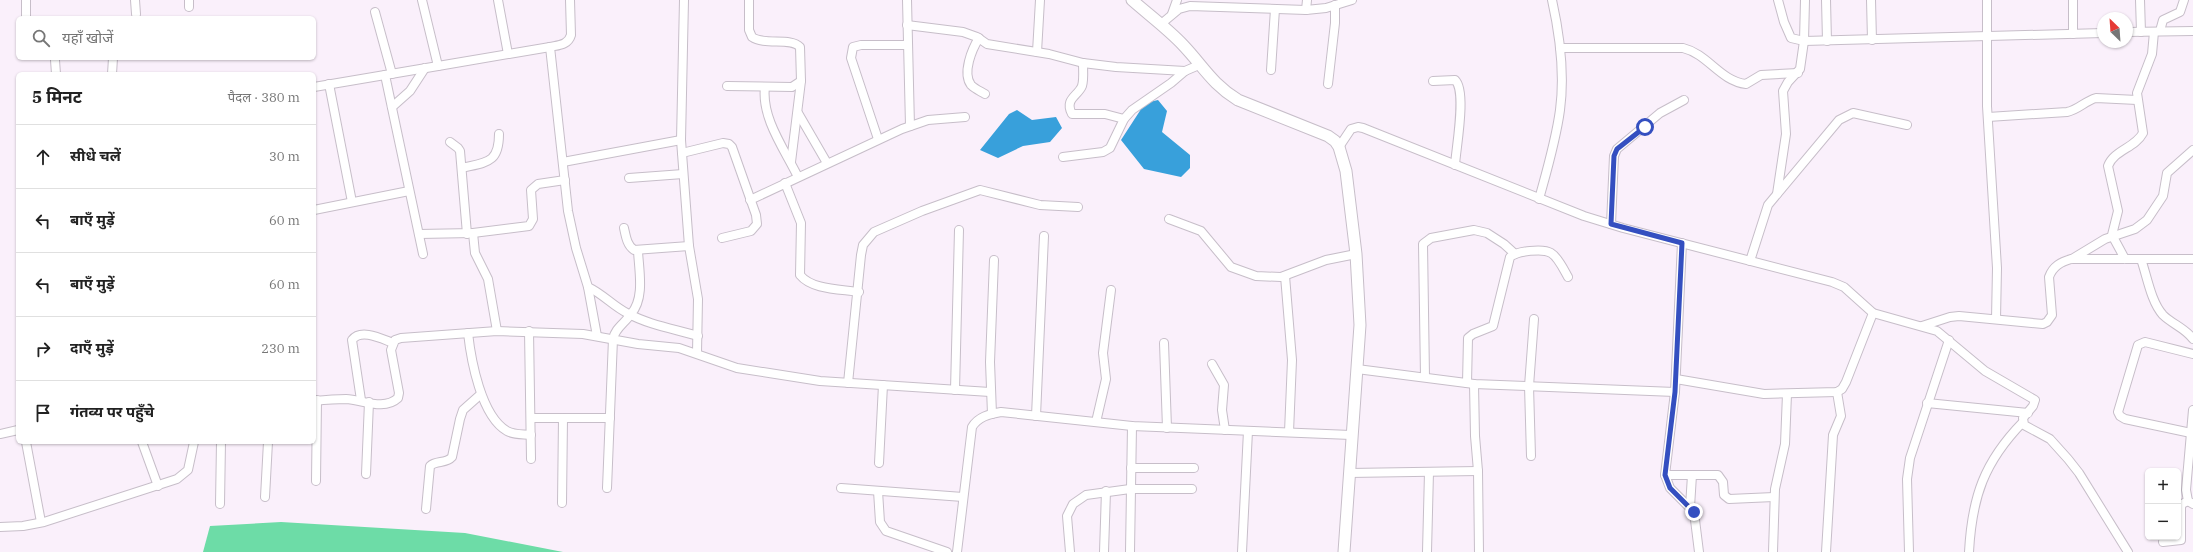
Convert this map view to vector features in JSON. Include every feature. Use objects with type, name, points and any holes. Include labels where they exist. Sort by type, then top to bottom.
[{"type":"street","points":[[26,0],[26,16]]},
{"type":"street","points":[[135,0],[136,14]]},
{"type":"street","points":[[422,0],[438,66]]},
{"type":"street","points":[[498,0],[508,54]]},
{"type":"street","points":[[316,87],[550,47],[567,42],[570,40],[571,35],[570,0]]},
{"type":"street","points":[[684,0],[681,140],[689,246],[698,299],[697,353]]},
{"type":"street","points":[[749,0],[749,30],[752,37],[762,41],[795,43],[800,47],[801,81],[791,162]]},
{"type":"street","points":[[907,0],[910,126]]},
{"type":"street","points":[[1037,52],[1040,0]]},
{"type":"street","points":[[1132,0],[1161,24],[1184,46],[1199,65],[1225,92],[1238,100],[1328,136],[1335,141],[1339,147],[1346,171],[1356,254],[1360,325],[1351,435],[1344,552]]},
{"type":"street","points":[[1172,15],[1177,0]]},
{"type":"street","points":[[1306,10],[1307,0]]},
{"type":"street","points":[[1161,24],[1180,9],[1190,6],[1306,10],[1335,5],[1352,0]]},
{"type":"street","points":[[1539,199],[1560,112],[1562,69],[1552,0]]},
{"type":"street","points":[[1778,0],[1784,22],[1791,38],[1804,41],[2097,33]]},
{"type":"street","points":[[1777,194],[1786,134],[1783,91],[1788,82],[1798,73],[1804,41],[1804,0]]},
{"type":"street","points":[[1826,0],[1827,41]]},
{"type":"street","points":[[1871,0],[1872,40]]},
{"type":"street","points":[[1987,0],[1986,36],[1988,118],[1997,268],[1996,319]]},
{"type":"street","points":[[2073,0],[2074,34]]},
{"type":"street","points":[[2140,0],[2141,32]]},
{"type":"street","points":[[2125,259],[2112,236],[2118,211],[2108,166],[2112,158],[2138,141],[2143,134],[2137,100],[2138,88],[2152,54],[2157,32],[2162,22],[2180,12],[2184,0]]},
{"type":"street","points":[[1328,84],[1335,23],[1335,5]]},
{"type":"street","points":[[1271,70],[1275,9]]},
{"type":"street","points":[[375,12],[388,74],[392,107],[423,254]]},
{"type":"street","points":[[907,25],[963,32],[979,38],[987,44],[1037,52],[1083,64],[1116,68],[1185,71]]},
{"type":"street","points":[[2133,32],[2193,31]]},
{"type":"street","points":[[979,38],[972,53],[968,78],[973,87],[985,94]]},
{"type":"street","points":[[878,139],[851,58],[851,51],[853,47],[861,45],[907,45]]},
{"type":"street","points":[[550,47],[571,228],[588,287],[597,336]]},
{"type":"street","points":[[1560,48],[1684,48],[1698,52],[1732,80],[1746,84],[1761,75],[1798,73]]},
{"type":"street","points":[[55,60],[56,72]]},
{"type":"street","points":[[112,72],[113,60]]},
{"type":"street","points":[[1083,64],[1082,85],[1071,99],[1072,114],[1105,114],[1124,119]]},
{"type":"street","points":[[1064,157],[1103,152],[1110,148],[1124,119],[1145,100],[1171,83],[1185,71],[1199,65]]},
{"type":"street","points":[[392,107],[410,91],[425,68]]},
{"type":"street","points":[[1433,81],[1455,80],[1460,87],[1459,129],[1455,165]]},
{"type":"street","points":[[727,86],[792,87],[801,81]]},
{"type":"street","points":[[329,84],[352,202]]},
{"type":"street","points":[[765,87],[765,107],[798,177]]},
{"type":"street","points":[[1988,118],[2074,111],[2091,99],[2096,98],[2137,100]]},
{"type":"street","points":[[1611,224],[1614,156],[1617,149],[1660,113],[1684,100]]},
{"type":"street","points":[[798,113],[827,163]]},
{"type":"street","points":[[1750,261],[1766,209],[1843,117],[1854,113],[1907,125]]},
{"type":"street","points":[[750,200],[878,139],[910,126],[940,118],[965,117]]},
{"type":"street","points":[[1339,147],[1349,132],[1358,127],[1539,199],[1611,224],[1838,284],[1873,313],[1937,331],[1985,371],[2035,400],[2023,422],[1998,450],[1982,482],[1972,510],[1968,552]]},
{"type":"street","points":[[462,168],[492,159],[498,152],[499,134]]},
{"type":"street","points":[[563,162],[681,140]]},
{"type":"street","points":[[450,142],[458,148],[470,234],[475,253],[488,279],[497,331]]},
{"type":"street","points":[[682,153],[723,143],[732,147],[757,221],[755,228],[751,231],[722,238]]},
{"type":"street","points":[[1921,326],[1950,317],[1996,319],[2043,324],[2047,322],[2052,315],[2049,277],[2056,266],[2112,236],[2135,229],[2147,220],[2163,196],[2166,173],[2193,150]]},
{"type":"street","points":[[629,178],[683,174]]},
{"type":"street","points":[[418,234],[470,234],[529,226],[533,219],[531,190],[538,184],[565,180]]},
{"type":"street","points":[[786,183],[801,223],[800,275],[804,280],[814,284],[859,292]]},
{"type":"street","points":[[848,383],[859,292],[861,255],[868,238],[881,228],[973,191],[987,190],[1040,205],[1078,207]]},
{"type":"street","points":[[316,210],[410,191]]},
{"type":"street","points":[[1169,219],[1200,231],[1224,262],[1240,271],[1270,278],[1285,276],[1333,258],[1356,254]]},
{"type":"street","points":[[624,228],[630,247],[638,251],[689,246]]},
{"type":"street","points":[[955,390],[959,230]]},
{"type":"street","points":[[1426,377],[1423,244],[1431,238],[1474,230],[1487,233],[1504,244],[1515,254]]},
{"type":"street","points":[[1036,416],[1044,236]]},
{"type":"street","points":[[1682,243],[1676,379],[1665,475],[1670,488],[1690,507],[1696,517],[1699,552]]},
{"type":"street","points":[[606,488],[612,339],[616,330],[631,315],[638,304],[640,293],[638,251]]},
{"type":"street","points":[[1479,552],[1478,471],[1468,338],[1473,334],[1488,330],[1493,326],[1497,318],[1508,261],[1515,254],[1528,251],[1551,253],[1568,277]]},
{"type":"street","points":[[2071,259],[2193,259]]},
{"type":"street","points":[[2141,259],[2160,311],[2167,318],[2183,328],[2193,339]]},
{"type":"street","points":[[992,414],[990,392],[994,260]]},
{"type":"street","points":[[1285,276],[1292,360],[1288,432]]},
{"type":"street","points":[[588,287],[599,292],[631,315],[698,336]]},
{"type":"street","points":[[1096,422],[1106,379],[1103,353],[1110,290]]},
{"type":"street","points":[[1676,379],[1755,392],[1786,394],[1837,392],[1842,389],[1846,382],[1873,313]]},
{"type":"street","points":[[1531,456],[1529,386],[1534,319]]},
{"type":"street","points":[[316,482],[316,400],[360,400],[389,404],[398,398],[391,350],[393,343],[401,338],[497,331],[560,332],[597,336],[638,344],[679,348],[737,368],[820,381],[990,392]]},
{"type":"street","points":[[529,332],[531,458]]},
{"type":"street","points":[[468,333],[473,369],[481,394],[501,426],[516,434],[531,435]]},
{"type":"street","points":[[360,400],[352,340],[354,337],[363,334],[393,343]]},
{"type":"street","points":[[1909,552],[1908,468],[1927,403],[1949,340]]},
{"type":"street","points":[[2191,433],[2125,419],[2120,416],[2118,412],[2138,345],[2145,342],[2193,354]]},
{"type":"street","points":[[1164,343],[1167,428]]},
{"type":"street","points":[[1212,364],[1224,386],[1222,410],[1225,430]]},
{"type":"street","points":[[1357,369],[1471,383],[1675,392]]},
{"type":"street","points":[[879,463],[883,385]]},
{"type":"street","points":[[1826,552],[1832,435],[1841,416],[1837,392]]},
{"type":"street","points":[[426,509],[428,470],[435,462],[446,461],[452,457],[460,418],[464,410],[481,394]]},
{"type":"street","points":[[1773,552],[1774,497],[1785,444],[1786,394]]},
{"type":"street","points":[[366,474],[369,402]]},
{"type":"street","points":[[1927,403],[2028,413]]},
{"type":"street","points":[[2163,542],[2181,540],[2181,507],[2184,502],[2190,503],[2186,490],[2193,410]]},
{"type":"street","points":[[957,552],[972,427],[975,422],[992,414],[1001,412],[1132,426],[1351,435]]},
{"type":"street","points":[[531,418],[610,418]]},
{"type":"street","points":[[562,503],[563,418]]},
{"type":"street","points":[[2023,422],[2026,427],[2050,440],[2075,468],[2124,550]]},
{"type":"street","points":[[1130,552],[1132,426]]},
{"type":"street","points":[[0,434],[16,430]]},
{"type":"street","points":[[1242,552],[1248,431]]},
{"type":"street","points":[[26,444],[41,522]]},
{"type":"street","points":[[143,444],[158,486]]},
{"type":"street","points":[[0,527],[41,522],[177,479],[188,470],[194,444]]},
{"type":"street","points":[[220,504],[221,444]]},
{"type":"street","points":[[265,497],[268,444]]},
{"type":"street","points":[[1131,468],[1194,468]]},
{"type":"street","points":[[1349,473],[1478,471]]},
{"type":"street","points":[[1427,552],[1429,472]]},
{"type":"street","points":[[1665,475],[1718,475],[1723,482],[1724,495],[1730,499],[1774,497]]},
{"type":"street","points":[[1690,507],[1692,475]]},
{"type":"street","points":[[841,488],[878,492],[963,496]]},
{"type":"street","points":[[1070,552],[1066,524],[1069,510],[1079,499],[1086,495],[1106,491],[1130,489],[1192,488]]},
{"type":"street","points":[[1104,552],[1106,491]]},
{"type":"street","points":[[878,492],[880,522],[886,531],[947,552]]},
{"type":"green space","points":[[281,522],[465,533],[563,552],[203,552],[210,526]]},
{"type":"water","points":[[1158,100],[1167,111],[1162,132],[1190,155],[1190,168],[1181,177],[1144,169],[1121,140],[1145,103]]},
{"type":"water","points":[[1017,110],[1032,120],[1056,117],[1062,128],[1050,142],[1023,146],[998,158],[980,150],[1009,114]]},
{"type":"route","points":[[1645,127],[1621,145],[1617,149],[1614,156],[1611,224],[1682,243],[1675,392],[1665,475],[1666,482],[1670,488],[1694,512]]}]
